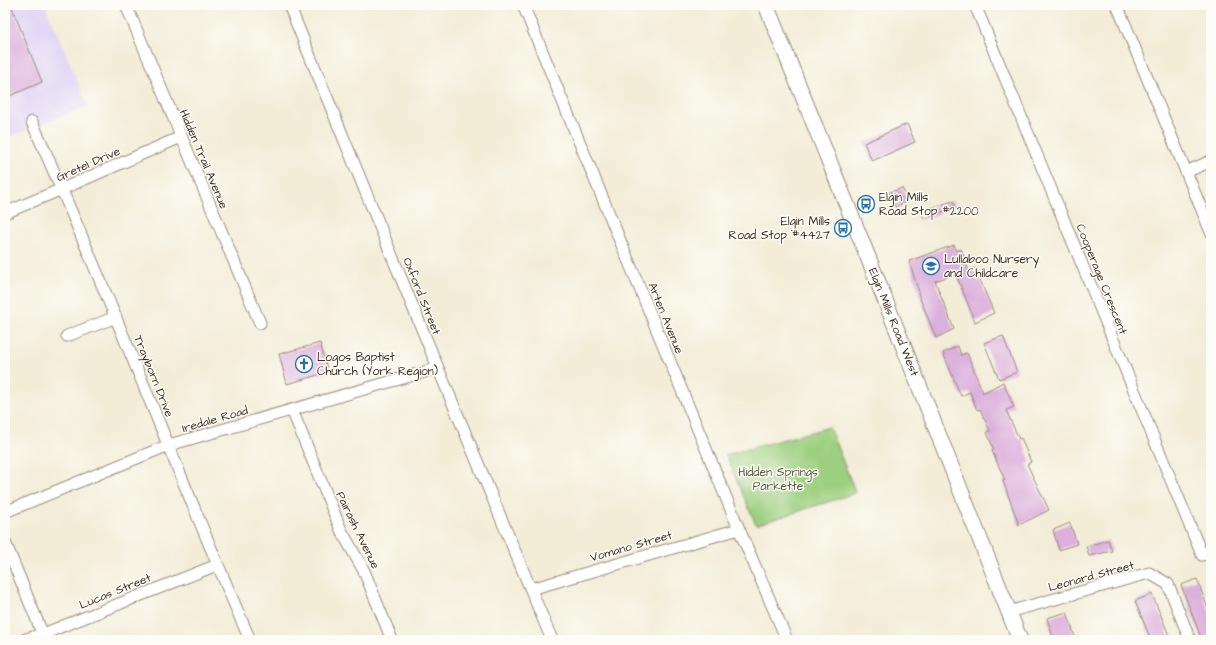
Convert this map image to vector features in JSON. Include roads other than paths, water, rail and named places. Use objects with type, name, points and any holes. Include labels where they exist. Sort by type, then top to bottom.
[{"type":"main road","name":"Elgin Mills Road West","points":[[766,5],[1020,640]]},
{"type":"street","name":"Hidden Trail Avenue","points":[[126,5],[260,323]]},
{"type":"street","name":"Oxford Street","points":[[289,5],[438,368],[552,640]]},
{"type":"street","name":"Arten Avenue","points":[[523,5],[739,529],[787,640]]},
{"type":"street","name":"Cooperage Crescent","points":[[975,5],[1202,555],[1211,553]]},
{"type":"street","points":[[1117,5],[1211,232]]},
{"type":"street","name":"Trayborn Drive","points":[[32,122],[116,317],[217,565],[250,640]]},
{"type":"street","name":"Gretel Drive","points":[[5,213],[62,190],[181,137]]},
{"type":"street","points":[[1186,172],[1211,161]]},
{"type":"street","points":[[67,336],[116,317]]},
{"type":"street","name":"Iredale Road","points":[[5,512],[169,445],[438,368]]},
{"type":"street","name":"Pairash Avenue","points":[[292,410],[341,530],[364,571],[392,640]]},
{"type":"street","name":"Vomano Street","points":[[531,588],[739,529]]},
{"type":"street","points":[[5,542],[44,637]]},
{"type":"street","name":"Lucas Street","points":[[23,640],[44,637],[217,565]]},
{"type":"street","name":"Leonard Street","points":[[1008,612],[1149,573],[1168,584],[1190,640]]},
{"type":"place","name":"Elgin Mills Road Stop #2200","points":[[866,204]]},
{"type":"place","name":"Elgin Mills Road Stop #4427","points":[[843,228]]},
{"type":"place","name":"Lullaboo Nursery and Childcare","points":[[931,266]]},
{"type":"place","name":"Logos Baptist Church (York Region)","points":[[304,364]]},
{"type":"park label","name":"Hidden Springs Parkette","points":[[778,479]]}]
